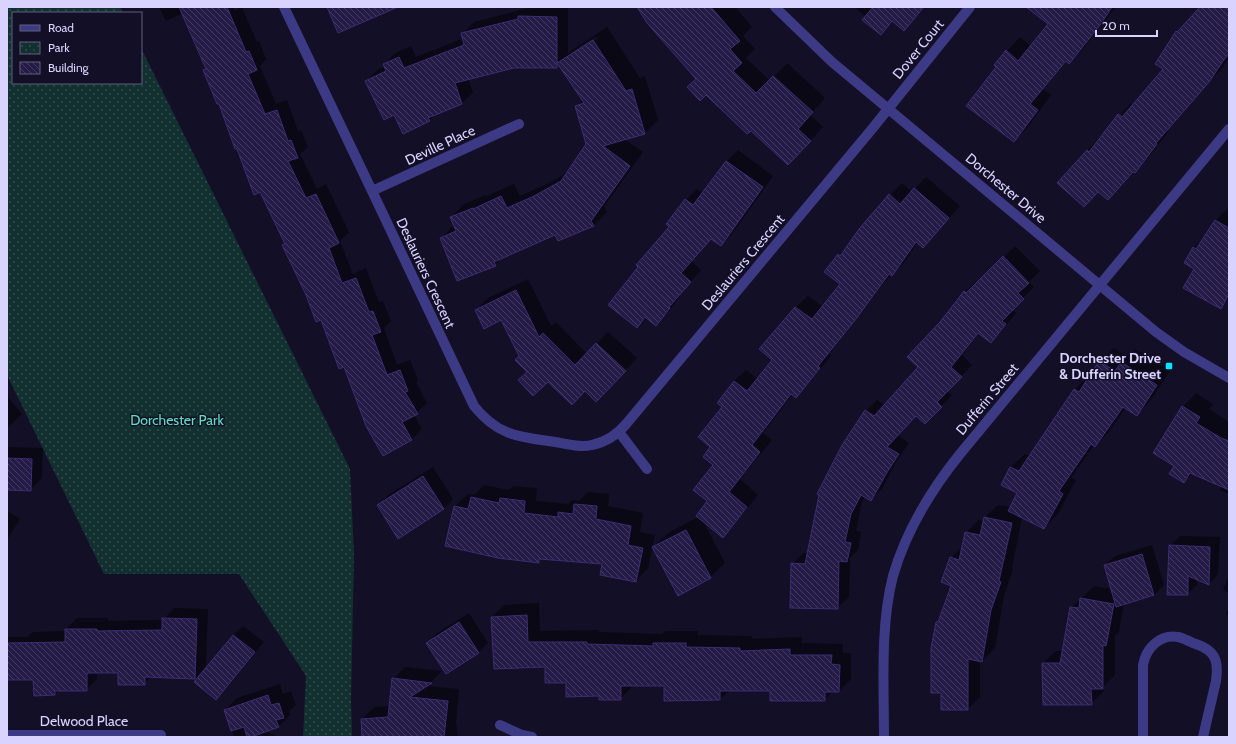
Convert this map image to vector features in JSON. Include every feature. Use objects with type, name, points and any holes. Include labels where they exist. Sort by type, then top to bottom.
[{"type":"street","name":"Deslauriers Crescent","points":[[284,7],[474,406],[489,423],[508,434],[522,437],[582,446],[602,442],[619,432],[888,109]]},
{"type":"street","name":"Dorchester Drive","points":[[775,7],[832,62],[1170,343],[1229,378]]},
{"type":"street","name":"Dover Court","points":[[888,109],[970,7]]},
{"type":"street","name":"Deville Place","points":[[372,191],[519,124]]},
{"type":"street","name":"Dufferin Street","points":[[884,737],[886,620],[893,577],[908,534],[921,510],[946,471],[1229,129]]},
{"type":"street","points":[[619,432],[648,469]]},
{"type":"street","points":[[1143,737],[1144,658],[1151,646],[1163,638],[1178,637],[1205,648],[1213,655],[1216,665],[1216,681],[1203,737]]},
{"type":"street","points":[[500,725],[522,735],[532,737]]},
{"type":"street","name":"Delwood Place","points":[[7,735],[161,735]]},
{"type":"green space","name":"Dorchester Park","points":[[7,7],[120,7],[122,12],[12,12],[12,84],[142,84],[142,50],[350,469],[354,555],[351,700],[352,737],[303,737],[306,676],[239,574],[104,574],[7,375]]},
{"type":"building","points":[[179,7],[227,7],[246,52],[249,51],[257,70],[248,74],[265,114],[277,110],[288,141],[291,140],[298,158],[288,161],[306,198],[316,194],[339,243],[329,248],[342,283],[356,278],[369,312],[373,311],[381,332],[372,335],[387,375],[400,370],[408,391],[405,392],[418,414],[402,422],[412,440],[383,456],[366,426],[344,367],[339,369],[321,320],[316,322],[306,295],[282,245],[285,244],[260,192],[254,195],[237,149],[235,149],[219,104],[217,104],[203,70],[206,69]]},
{"type":"building","points":[[327,7],[398,7],[338,33]]},
{"type":"building","points":[[637,7],[711,7],[740,41],[730,49],[742,63],[733,71],[756,93],[773,76],[813,112],[798,129],[811,141],[788,165],[751,131],[747,134],[706,95],[700,101],[687,87],[696,79],[647,23]]},
{"type":"building","points":[[873,7],[924,7],[904,31],[892,21],[881,35],[862,20]]},
{"type":"building","points":[[1026,7],[1112,7],[1101,24],[1069,64],[1066,61],[1030,104],[1038,110],[1014,142],[966,106],[996,67],[994,65],[1006,50],[1018,61],[1048,24]]},
{"type":"building","points":[[1200,7],[1229,7],[1229,54],[1210,81],[1156,143],[1157,144],[1135,173],[1133,172],[1108,200],[1098,192],[1084,207],[1057,183],[1087,150],[1089,152],[1118,114],[1122,117],[1163,69],[1155,64],[1176,31],[1177,32]]},
{"type":"building","points":[[518,16],[557,17],[557,68],[514,68],[455,83],[462,104],[428,118],[430,121],[403,134],[394,115],[384,120],[365,81],[386,71],[383,64],[399,57],[404,68],[464,45],[461,33],[518,19]]},
{"type":"building","points":[[593,40],[626,91],[632,89],[645,134],[603,146],[630,166],[591,221],[594,226],[558,241],[555,235],[494,262],[496,266],[457,281],[440,238],[456,231],[450,217],[473,209],[501,196],[507,208],[534,196],[561,181],[586,144],[575,106],[584,103],[557,63]]},
{"type":"building","points":[[726,161],[763,187],[721,246],[711,239],[681,273],[691,282],[669,307],[670,308],[656,326],[645,317],[637,328],[608,305],[638,267],[636,265],[669,227],[666,224],[685,199],[693,205]]},
{"type":"building","points":[[914,188],[949,218],[923,248],[916,242],[892,276],[889,274],[856,319],[818,366],[820,368],[796,398],[791,394],[752,445],[760,452],[729,492],[747,507],[723,538],[696,516],[707,501],[693,490],[713,465],[703,457],[710,447],[698,437],[722,407],[717,403],[734,381],[747,391],[772,360],[759,349],[795,307],[812,319],[840,284],[824,272],[838,254],[840,256],[859,229],[889,194],[900,204]]},
{"type":"building","points":[[1215,220],[1229,228],[1229,294],[1221,309],[1183,288],[1194,269],[1184,263],[1193,247],[1196,249]]},
{"type":"building","points":[[1003,256],[1029,283],[1018,293],[1024,299],[1002,321],[1006,324],[991,343],[978,333],[951,367],[962,377],[937,402],[942,407],[925,424],[916,416],[887,447],[899,454],[871,501],[861,495],[851,514],[845,542],[851,543],[847,562],[839,561],[838,609],[790,608],[791,563],[805,564],[819,495],[817,494],[842,445],[865,410],[874,416],[918,367],[907,357],[940,322],[964,291],[966,293]]},
{"type":"building","points":[[516,290],[539,337],[543,333],[575,365],[596,343],[626,371],[596,402],[585,391],[572,405],[548,382],[533,396],[518,380],[527,372],[515,360],[519,356],[501,320],[484,329],[475,310]]},
{"type":"building","points":[[1099,361],[1115,371],[1121,362],[1157,385],[1137,416],[1123,407],[1095,447],[1091,444],[1059,491],[1063,494],[1044,529],[1008,511],[1017,493],[1001,485],[1010,467],[1019,471],[1074,389],[1079,392]]},
{"type":"building","points":[[1182,406],[1200,417],[1196,423],[1229,441],[1229,490],[1190,473],[1184,483],[1169,474],[1174,466],[1153,453]]},
{"type":"building","points":[[7,458],[32,459],[31,491],[7,490]]},
{"type":"building","points":[[423,476],[444,509],[398,539],[377,505]]},
{"type":"building","points":[[471,497],[499,503],[500,498],[525,501],[524,513],[558,517],[558,512],[573,514],[574,504],[597,506],[596,519],[631,526],[628,545],[643,548],[636,582],[600,575],[602,564],[539,559],[539,563],[498,558],[445,546],[454,506],[468,509]]},
{"type":"building","points":[[984,517],[1012,523],[999,581],[1001,582],[991,610],[982,662],[968,659],[968,710],[941,710],[941,693],[931,693],[931,648],[936,622],[938,622],[951,586],[941,582],[950,557],[959,560],[965,532],[980,535]]},
{"type":"building","points":[[686,530],[711,578],[678,596],[652,547]]},
{"type":"building","points":[[1169,545],[1210,547],[1209,585],[1188,576],[1188,595],[1167,595]]},
{"type":"building","points":[[1142,554],[1154,595],[1116,607],[1104,565]]},
{"type":"building","points":[[1080,598],[1114,604],[1106,646],[1103,645],[1103,689],[1091,689],[1092,705],[1043,705],[1042,663],[1060,663],[1070,607],[1079,608]]},
{"type":"building","points":[[527,615],[528,642],[587,642],[587,644],[653,646],[653,643],[686,643],[686,647],[740,648],[740,651],[790,649],[790,655],[832,655],[831,664],[840,665],[839,692],[825,692],[825,701],[770,701],[770,691],[720,691],[720,700],[664,701],[664,686],[621,686],[621,700],[599,700],[599,696],[566,697],[566,683],[545,683],[545,667],[494,669],[491,617]]},
{"type":"building","points":[[162,618],[197,619],[195,679],[145,677],[145,685],[118,685],[118,673],[87,673],[87,691],[55,691],[55,695],[34,696],[33,680],[7,680],[7,643],[65,642],[65,629],[97,629],[97,631],[162,630]]},
{"type":"building","points":[[459,622],[479,653],[446,674],[426,643]]},
{"type":"building","points":[[233,635],[255,652],[216,700],[194,682]]},
{"type":"building","points":[[392,678],[432,683],[410,697],[448,701],[444,737],[362,737],[361,719],[388,717]]},
{"type":"building","points":[[268,695],[271,705],[279,703],[284,718],[276,720],[279,727],[251,737],[247,737],[244,727],[231,731],[224,710]]},
{"type":"place","name":"Dorchester Drive & Dufferin Street","points":[[1169,366]]}]
